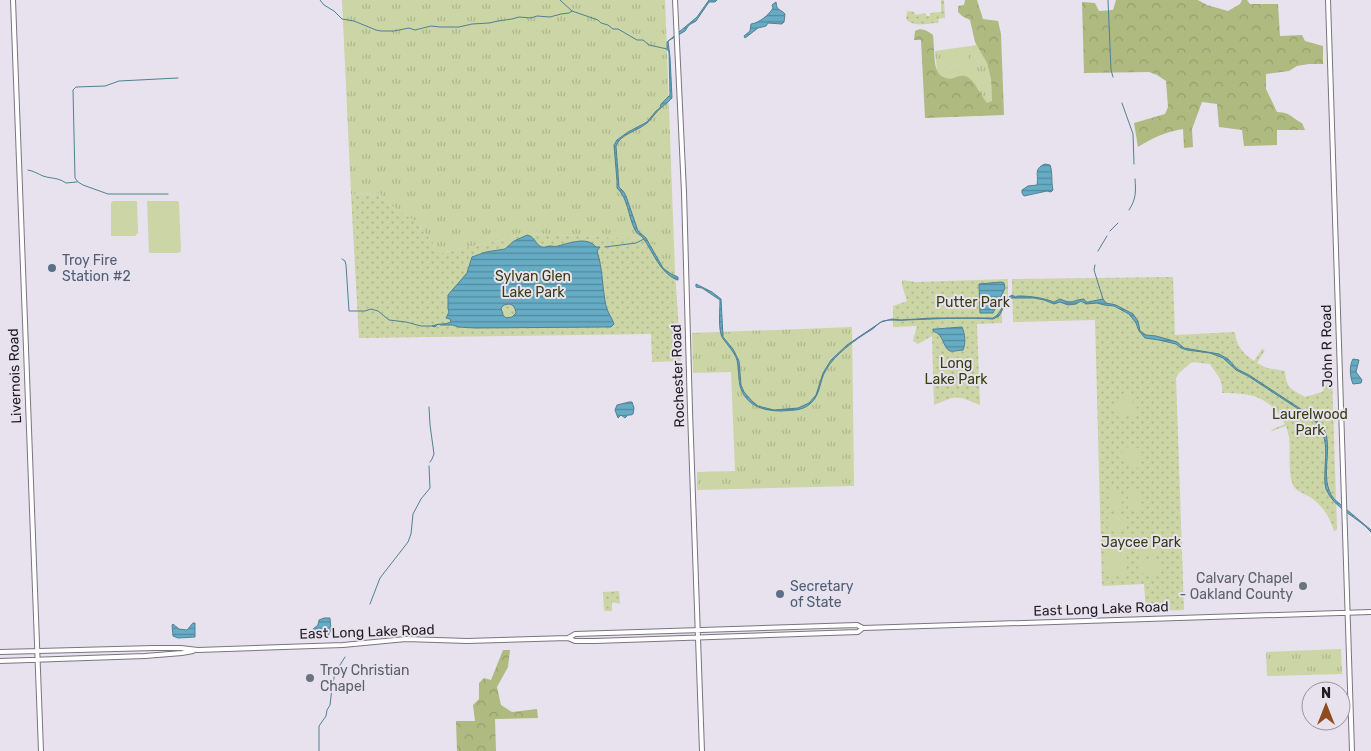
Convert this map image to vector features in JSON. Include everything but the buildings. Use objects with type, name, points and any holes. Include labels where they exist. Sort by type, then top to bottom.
[{"type":"main road","name":"Livernois Road","points":[[13,0],[41,751]]},
{"type":"main road","name":"Rochester Road","points":[[675,0],[685,197],[690,411],[702,751]]},
{"type":"main road","name":"John R Road","points":[[1328,0],[1352,751]]},
{"type":"main road","name":"East Long Lake Road","points":[[568,638],[575,634],[793,626],[857,625],[863,628],[1371,612]]},
{"type":"main road","points":[[791,635],[794,630],[793,626]]},
{"type":"main road","points":[[808,634],[806,631],[809,626]]},
{"type":"main road","points":[[848,632],[850,626]]},
{"type":"main road","name":"East Long Lake Road","points":[[0,653],[165,648],[198,650],[343,645],[406,640],[456,641],[568,638],[575,641],[595,641],[858,632],[863,628]]},
{"type":"main road","points":[[718,629],[717,634],[719,637]]},
{"type":"main road","points":[[678,638],[681,634],[680,630]]},
{"type":"main road","points":[[595,641],[595,636],[598,633]]},
{"type":"main road","points":[[143,656],[165,652],[165,648]]},
{"type":"main road","points":[[74,659],[129,654],[131,652],[130,649]]},
{"type":"main road","name":"East Long Lake Road","points":[[0,660],[54,660],[143,656],[198,650]]},
{"type":"main road","points":[[54,651],[52,655],[54,660]]},
{"type":"main road","points":[[0,660],[20,658],[23,652]]},
{"type":"green space","points":[[342,0],[665,0],[675,272],[668,267],[650,239],[528,234],[441,253],[416,222],[389,204],[379,193],[351,194]]},
{"type":"green space","points":[[941,0],[944,0],[945,18],[938,19],[938,23],[917,24],[906,19],[907,11],[914,12],[916,15],[925,13],[927,16],[930,16],[930,13],[941,12]]},
{"type":"green space","points":[[965,0],[977,0],[983,19],[998,21],[1001,34],[1004,115],[925,118],[921,40],[914,40],[915,31],[920,29],[926,30],[933,35],[935,63],[940,74],[948,79],[961,76],[967,77],[974,83],[987,103],[992,101],[991,80],[987,63],[975,42],[970,20],[958,12],[958,6],[964,5]]},
{"type":"green space","points":[[1116,0],[1198,0],[1207,5],[1228,11],[1240,4],[1242,0],[1247,0],[1250,4],[1278,4],[1280,36],[1302,35],[1305,41],[1323,46],[1323,64],[1297,66],[1289,71],[1266,74],[1266,89],[1277,112],[1286,113],[1302,123],[1305,130],[1277,130],[1277,145],[1244,146],[1242,130],[1219,127],[1217,104],[1202,102],[1192,129],[1193,147],[1184,148],[1183,129],[1160,135],[1138,147],[1134,123],[1165,114],[1168,107],[1166,81],[1149,72],[1084,73],[1082,2],[1095,3],[1099,11],[1113,10]]},
{"type":"green space","points":[[977,45],[987,63],[991,81],[992,101],[987,104],[975,85],[955,77],[943,78],[937,71],[935,51]]},
{"type":"green space","points":[[968,50],[970,69],[945,72],[943,52]]},
{"type":"green space","name":"Sylvan Glen Lake Park","points":[[379,193],[389,204],[416,222],[441,253],[528,234],[651,239],[668,267],[675,272],[681,361],[652,362],[651,334],[359,338],[351,194]]},
{"type":"green space","points":[[113,201],[137,201],[138,233],[135,236],[111,236],[111,203]]},
{"type":"green space","points":[[147,201],[179,202],[181,251],[179,253],[149,253]]},
{"type":"green space","name":"Jaycee Park","points":[[1173,277],[1175,335],[1235,332],[1241,349],[1247,355],[1254,361],[1262,349],[1265,350],[1257,363],[1267,368],[1285,371],[1288,385],[1305,397],[1322,392],[1332,376],[1337,530],[1334,531],[1328,516],[1319,504],[1294,487],[1290,470],[1289,437],[1286,426],[1271,430],[1285,424],[1273,407],[1251,395],[1222,393],[1220,381],[1210,364],[1192,362],[1176,378],[1184,610],[1146,611],[1144,584],[1102,586],[1095,320],[1013,322],[1012,279]]},
{"type":"green space","points":[[1008,279],[1008,302],[1002,312],[1002,323],[977,324],[980,405],[966,399],[953,398],[934,405],[932,336],[918,344],[913,341],[917,326],[893,327],[893,306],[907,301],[902,280],[916,282]]},
{"type":"green space","points":[[852,327],[854,486],[697,490],[697,472],[735,471],[731,372],[693,373],[692,333]]},
{"type":"green space","points":[[1128,395],[1139,411],[1132,415],[1124,416],[1118,413],[1112,406]]},
{"type":"green space","points":[[1122,447],[1142,448],[1141,468],[1132,467],[1126,462]]},
{"type":"green space","points":[[1121,490],[1122,509],[1109,509],[1109,491]]},
{"type":"green space","points":[[1128,490],[1140,490],[1140,509],[1128,509]]},
{"type":"green space","points":[[1108,516],[1127,516],[1127,529],[1108,529]]},
{"type":"green space","points":[[1106,535],[1127,535],[1127,576],[1105,575]]},
{"type":"green space","points":[[1139,541],[1160,542],[1160,555],[1138,554]]},
{"type":"green space","points":[[1138,560],[1160,560],[1159,574],[1138,573]]},
{"type":"green space","points":[[619,591],[620,604],[612,602],[612,611],[604,611],[603,592]]},
{"type":"green space","points":[[1341,649],[1342,674],[1267,676],[1266,652]]},
{"type":"green space","points":[[503,650],[510,650],[508,667],[497,687],[501,705],[512,712],[537,709],[538,718],[495,719],[496,751],[457,751],[456,721],[475,721],[473,705],[479,699],[479,683],[484,678],[491,680]]},
{"type":"water","points":[[709,0],[717,0],[709,2],[696,21],[669,41],[697,17]]},
{"type":"water","points":[[776,2],[778,9],[785,14],[784,22],[782,24],[768,23],[745,38],[744,36],[750,31],[751,24],[766,16],[773,8],[772,5]]},
{"type":"water","points":[[668,41],[672,98],[643,126],[621,138],[616,146],[619,187],[626,196],[638,231],[646,238],[663,268],[678,277],[678,280],[671,277],[661,267],[643,238],[635,230],[626,202],[617,188],[614,145],[617,140],[628,132],[647,122],[670,95]]},
{"type":"water","points":[[1045,164],[1050,165],[1053,190],[1051,192],[1047,191],[1024,196],[1022,190],[1028,186],[1037,185],[1038,170]]},
{"type":"water","points":[[527,235],[543,247],[583,241],[600,247],[597,251],[606,306],[614,324],[611,327],[475,328],[439,324],[451,322],[450,319],[446,318],[449,312],[448,295],[467,273],[472,257],[486,252],[505,249],[514,241]],"holes":[[[511,304],[516,313],[512,317],[506,318],[501,308],[504,305]]]},
{"type":"water","points":[[1004,283],[1005,288],[993,313],[980,313],[979,284]]},
{"type":"water","points":[[696,284],[721,299],[723,337],[733,349],[739,361],[741,385],[744,392],[758,406],[774,410],[798,408],[809,403],[816,395],[823,373],[831,360],[847,345],[881,322],[834,359],[826,370],[818,392],[814,400],[810,404],[797,410],[782,411],[768,410],[756,406],[751,403],[743,393],[739,383],[737,360],[722,337],[721,333],[720,300],[702,288],[696,287]]},
{"type":"water","points":[[1012,295],[1016,297],[1020,296],[1046,299],[1054,302],[1060,299],[1070,302],[1084,299],[1088,302],[1103,299],[1106,303],[1116,305],[1133,314],[1138,321],[1140,331],[1146,335],[1177,342],[1184,348],[1219,354],[1228,359],[1237,369],[1313,417],[1322,426],[1326,434],[1327,443],[1326,472],[1329,490],[1334,499],[1371,532],[1340,507],[1326,489],[1325,442],[1321,430],[1312,418],[1236,370],[1223,358],[1210,353],[1187,350],[1176,344],[1145,338],[1139,331],[1129,314],[1114,306],[1097,303],[1086,304],[1081,301],[1068,305],[1060,302],[1054,304],[1034,298],[1012,298],[1005,303],[999,316],[993,319],[961,318],[993,318],[999,313],[1006,300]]},
{"type":"water","points":[[933,318],[961,318],[903,320],[901,320]]},
{"type":"water","points":[[962,327],[965,338],[963,350],[950,351],[940,335],[933,331],[933,329]]},
{"type":"water","points":[[1353,359],[1359,360],[1356,372],[1362,380],[1361,383],[1353,384],[1352,381],[1350,368]]},
{"type":"water","points":[[632,402],[634,408],[633,414],[625,418],[621,415],[618,418],[615,410],[617,405]]},
{"type":"water","points":[[330,618],[331,630],[327,637],[325,635],[312,635],[312,630],[318,625],[319,620]]},
{"type":"water","points":[[195,623],[195,637],[178,638],[173,636],[173,624],[179,629],[187,630]]},
{"type":"waterway","points":[[320,0],[342,19],[354,21],[381,31],[409,28],[415,30],[431,26],[459,27],[519,17],[550,17],[572,11]]},
{"type":"waterway","points":[[560,0],[572,11],[598,20],[637,40],[643,40],[649,45],[667,49]]},
{"type":"waterway","points":[[1108,0],[1111,70],[1113,77]]},
{"type":"waterway","points":[[168,194],[108,194],[78,182],[75,178],[73,90],[76,87],[105,86],[119,81],[178,78]]},
{"type":"waterway","points":[[1122,103],[1133,134],[1134,164]]},
{"type":"waterway","points":[[28,170],[66,183],[77,182]]},
{"type":"waterway","points":[[1129,210],[1135,196],[1135,179]]},
{"type":"waterway","points":[[1110,231],[1118,223]]},
{"type":"waterway","points":[[1098,251],[1107,236]]},
{"type":"waterway","points":[[605,247],[636,243],[644,239]]},
{"type":"waterway","points":[[342,259],[346,265],[349,311],[371,309],[378,311],[389,320],[421,326],[432,326]]},
{"type":"waterway","points":[[1095,265],[1094,270],[1103,299]]},
{"type":"waterway","points":[[429,407],[434,454],[430,462]]},
{"type":"waterway","points":[[370,604],[380,578],[408,542],[411,534],[413,514],[421,499],[430,488],[429,466]]},
{"type":"waterway","points":[[319,751],[319,726],[326,716],[330,705],[335,673],[345,657]]},
{"type":"place","name":"Troy Fire Station #2","points":[[52,268]]},
{"type":"place","name":"Calvary Chapel - Oakland County","points":[[1303,586]]},
{"type":"place","name":"Secretary of State","points":[[780,594]]},
{"type":"place","name":"Troy Christian Chapel","points":[[310,678]]},
{"type":"park label","name":"Putter Park","points":[[973,302]]},
{"type":"park label","name":"Long Lake Park","points":[[956,372]]},
{"type":"park label","name":"Laurelwood Park","points":[[1310,422]]}]
